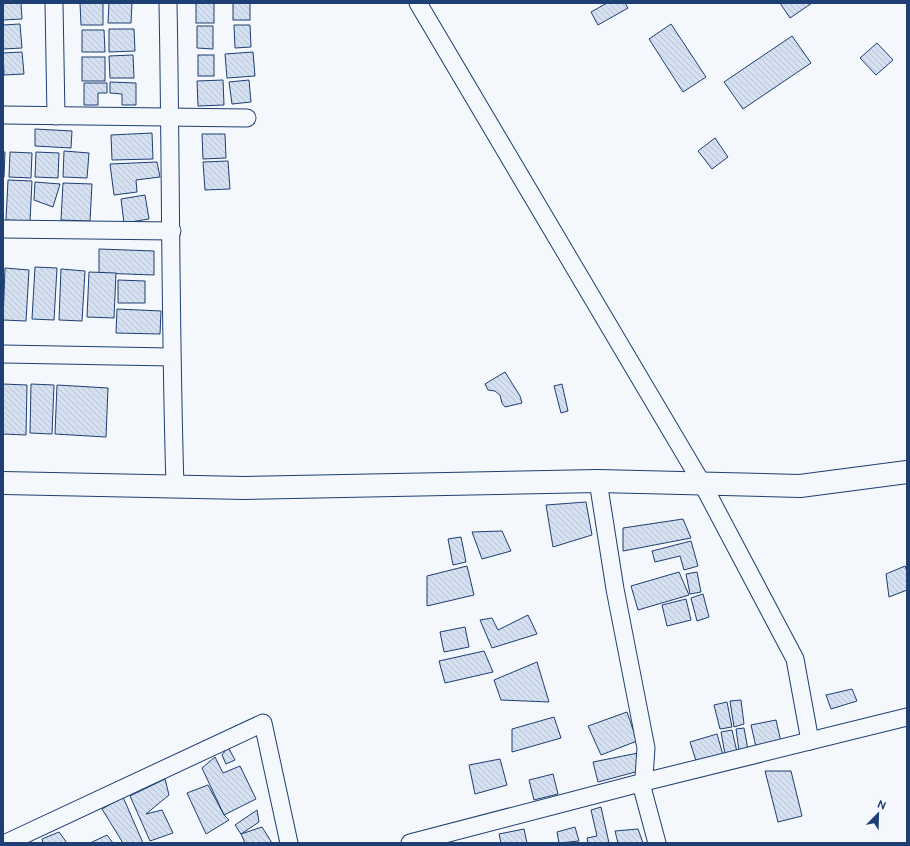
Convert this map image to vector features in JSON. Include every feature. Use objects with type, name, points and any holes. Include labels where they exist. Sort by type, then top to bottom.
[{"type":"street","points":[[54,3],[56,116]]},
{"type":"street","points":[[168,3],[172,230],[171,357],[175,486]]},
{"type":"street","points":[[418,3],[703,485],[794,659],[810,741]]},
{"type":"street","points":[[3,115],[247,118]]},
{"type":"street","points":[[3,229],[172,230]]},
{"type":"street","points":[[3,354],[171,357]]},
{"type":"street","points":[[3,483],[245,488],[598,481],[703,485],[800,486],[907,472]]},
{"type":"street","points":[[598,481],[615,589],[646,748],[643,791],[657,843]]},
{"type":"street","points":[[410,843],[644,782],[907,717]]},
{"type":"street","points":[[6,843],[262,723],[289,843]]},
{"type":"building","points":[[3,3],[21,3],[22,19],[3,20]]},
{"type":"building","points":[[80,3],[103,3],[103,25],[81,25]]},
{"type":"building","points":[[109,3],[132,3],[131,23],[108,23]]},
{"type":"building","points":[[196,3],[214,3],[214,23],[196,23]]},
{"type":"building","points":[[233,3],[250,3],[250,20],[233,20]]},
{"type":"building","points":[[607,3],[625,3],[628,8],[598,25],[591,12]]},
{"type":"building","points":[[780,3],[812,3],[790,18]]},
{"type":"building","points":[[20,24],[22,48],[3,49],[3,25]]},
{"type":"building","points":[[671,24],[706,77],[683,92],[649,39]]},
{"type":"building","points":[[234,25],[250,25],[251,47],[235,48]]},
{"type":"building","points":[[197,26],[213,26],[213,49],[197,48]]},
{"type":"building","points":[[109,29],[134,29],[135,51],[109,52]]},
{"type":"building","points":[[82,30],[104,30],[105,52],[82,52]]},
{"type":"building","points":[[792,36],[811,63],[743,109],[724,82]]},
{"type":"building","points":[[877,43],[893,60],[876,75],[860,58]]},
{"type":"building","points":[[22,52],[24,74],[4,75],[3,53]]},
{"type":"building","points":[[253,52],[255,76],[227,78],[225,54]]},
{"type":"building","points":[[133,55],[134,78],[110,78],[109,56]]},
{"type":"building","points":[[198,55],[214,55],[214,76],[198,76]]},
{"type":"building","points":[[82,57],[105,57],[105,81],[82,81]]},
{"type":"building","points":[[223,80],[224,105],[198,106],[197,81]]},
{"type":"building","points":[[249,80],[251,102],[232,104],[229,82]]},
{"type":"building","points":[[110,82],[136,83],[136,105],[122,105],[122,94],[110,93]]},
{"type":"building","points":[[84,83],[107,83],[107,93],[98,93],[98,105],[84,105]]},
{"type":"building","points":[[35,129],[72,131],[71,148],[35,146]]},
{"type":"building","points":[[152,133],[153,159],[112,160],[111,135]]},
{"type":"building","points":[[202,134],[225,134],[226,158],[203,159]]},
{"type":"building","points":[[715,138],[728,157],[712,169],[698,151]]},
{"type":"building","points":[[64,151],[89,153],[87,178],[63,177]]},
{"type":"building","points":[[3,152],[5,152],[4,177],[3,177]]},
{"type":"building","points":[[10,152],[32,153],[31,178],[9,177]]},
{"type":"building","points":[[36,152],[59,153],[58,178],[35,177]]},
{"type":"building","points":[[228,161],[230,189],[205,190],[203,162]]},
{"type":"building","points":[[157,162],[160,177],[136,180],[137,192],[114,195],[110,164]]},
{"type":"building","points":[[8,180],[32,181],[30,221],[6,220]]},
{"type":"building","points":[[35,182],[60,184],[53,207],[34,200]]},
{"type":"building","points":[[63,183],[92,184],[90,221],[61,220]]},
{"type":"building","points":[[145,195],[149,219],[124,223],[121,199]]},
{"type":"building","points":[[99,249],[154,251],[154,275],[99,273]]},
{"type":"building","points":[[35,267],[57,268],[54,320],[32,319]]},
{"type":"building","points":[[5,268],[29,270],[26,321],[3,320]]},
{"type":"building","points":[[61,269],[85,271],[82,321],[59,320]]},
{"type":"building","points":[[89,272],[116,273],[114,318],[87,317]]},
{"type":"building","points":[[118,280],[145,281],[145,303],[118,303]]},
{"type":"building","points":[[117,309],[161,311],[160,334],[116,333]]},
{"type":"building","points":[[505,372],[520,396],[522,403],[505,407],[502,403],[500,395],[495,391],[488,390],[485,384]]},
{"type":"building","points":[[3,384],[27,385],[26,435],[3,434]]},
{"type":"building","points":[[31,384],[54,385],[52,434],[30,433]]},
{"type":"building","points":[[562,384],[568,411],[561,413],[554,386]]},
{"type":"building","points":[[57,385],[108,388],[106,437],[55,434]]},
{"type":"building","points":[[586,502],[592,535],[553,547],[546,505]]},
{"type":"building","points":[[683,519],[691,538],[623,551],[623,528]]},
{"type":"building","points":[[502,531],[511,551],[482,559],[472,532]]},
{"type":"building","points":[[461,537],[466,562],[453,565],[448,539]]},
{"type":"building","points":[[691,541],[698,566],[684,570],[680,556],[655,562],[652,551]]},
{"type":"building","points":[[467,566],[474,595],[427,606],[427,576]]},
{"type":"building","points":[[905,566],[907,571],[907,590],[889,597],[886,574]]},
{"type":"building","points":[[679,572],[689,595],[638,610],[631,586]]},
{"type":"building","points":[[697,572],[701,592],[690,594],[686,574]]},
{"type":"building","points":[[703,594],[709,617],[697,621],[691,598]]},
{"type":"building","points":[[686,599],[691,620],[667,626],[662,605]]},
{"type":"building","points":[[528,615],[537,634],[492,648],[480,620],[492,618],[498,630]]},
{"type":"building","points":[[465,627],[469,647],[444,652],[440,632]]},
{"type":"building","points":[[484,651],[493,672],[445,683],[439,661]]},
{"type":"building","points":[[537,662],[549,702],[501,700],[494,680]]},
{"type":"building","points":[[852,689],[857,701],[831,709],[826,695]]},
{"type":"building","points":[[741,700],[744,724],[734,727],[730,701]]},
{"type":"building","points":[[727,702],[732,727],[720,729],[714,705]]},
{"type":"building","points":[[627,712],[637,741],[601,755],[588,726]]},
{"type":"building","points":[[554,717],[561,738],[512,752],[512,729]]},
{"type":"building","points":[[776,720],[781,742],[756,747],[751,725]]},
{"type":"building","points":[[744,728],[748,750],[739,751],[736,729]]},
{"type":"building","points":[[732,730],[737,752],[725,754],[721,732]]},
{"type":"building","points":[[717,734],[723,755],[697,764],[690,742]]},
{"type":"building","points":[[228,747],[235,760],[226,764],[222,755]]},
{"type":"building","points":[[638,753],[639,771],[598,782],[593,762]]},
{"type":"building","points":[[215,757],[223,773],[240,766],[256,799],[224,815],[202,768]]},
{"type":"building","points":[[500,759],[507,785],[475,794],[469,765]]},
{"type":"building","points":[[765,771],[791,771],[802,816],[778,822]]},
{"type":"building","points":[[553,774],[558,794],[534,800],[529,780]]},
{"type":"building","points":[[165,779],[169,795],[146,814],[162,810],[173,833],[150,841],[130,796]]},
{"type":"building","points":[[208,785],[224,815],[229,820],[206,834],[187,793]]},
{"type":"building","points":[[123,797],[143,843],[123,843],[102,809]]},
{"type":"building","points":[[601,807],[609,843],[588,843],[587,838],[597,836],[591,810]]},
{"type":"building","points":[[257,810],[259,822],[241,834],[235,825]]},
{"type":"building","points":[[262,827],[272,843],[245,843],[241,834]]},
{"type":"building","points":[[575,827],[579,841],[559,843],[557,832]]},
{"type":"building","points":[[524,829],[527,843],[501,843],[499,834]]},
{"type":"building","points":[[638,829],[643,843],[618,843],[615,831]]},
{"type":"building","points":[[59,832],[67,843],[43,843],[42,839]]},
{"type":"building","points":[[107,835],[113,843],[90,843]]}]
